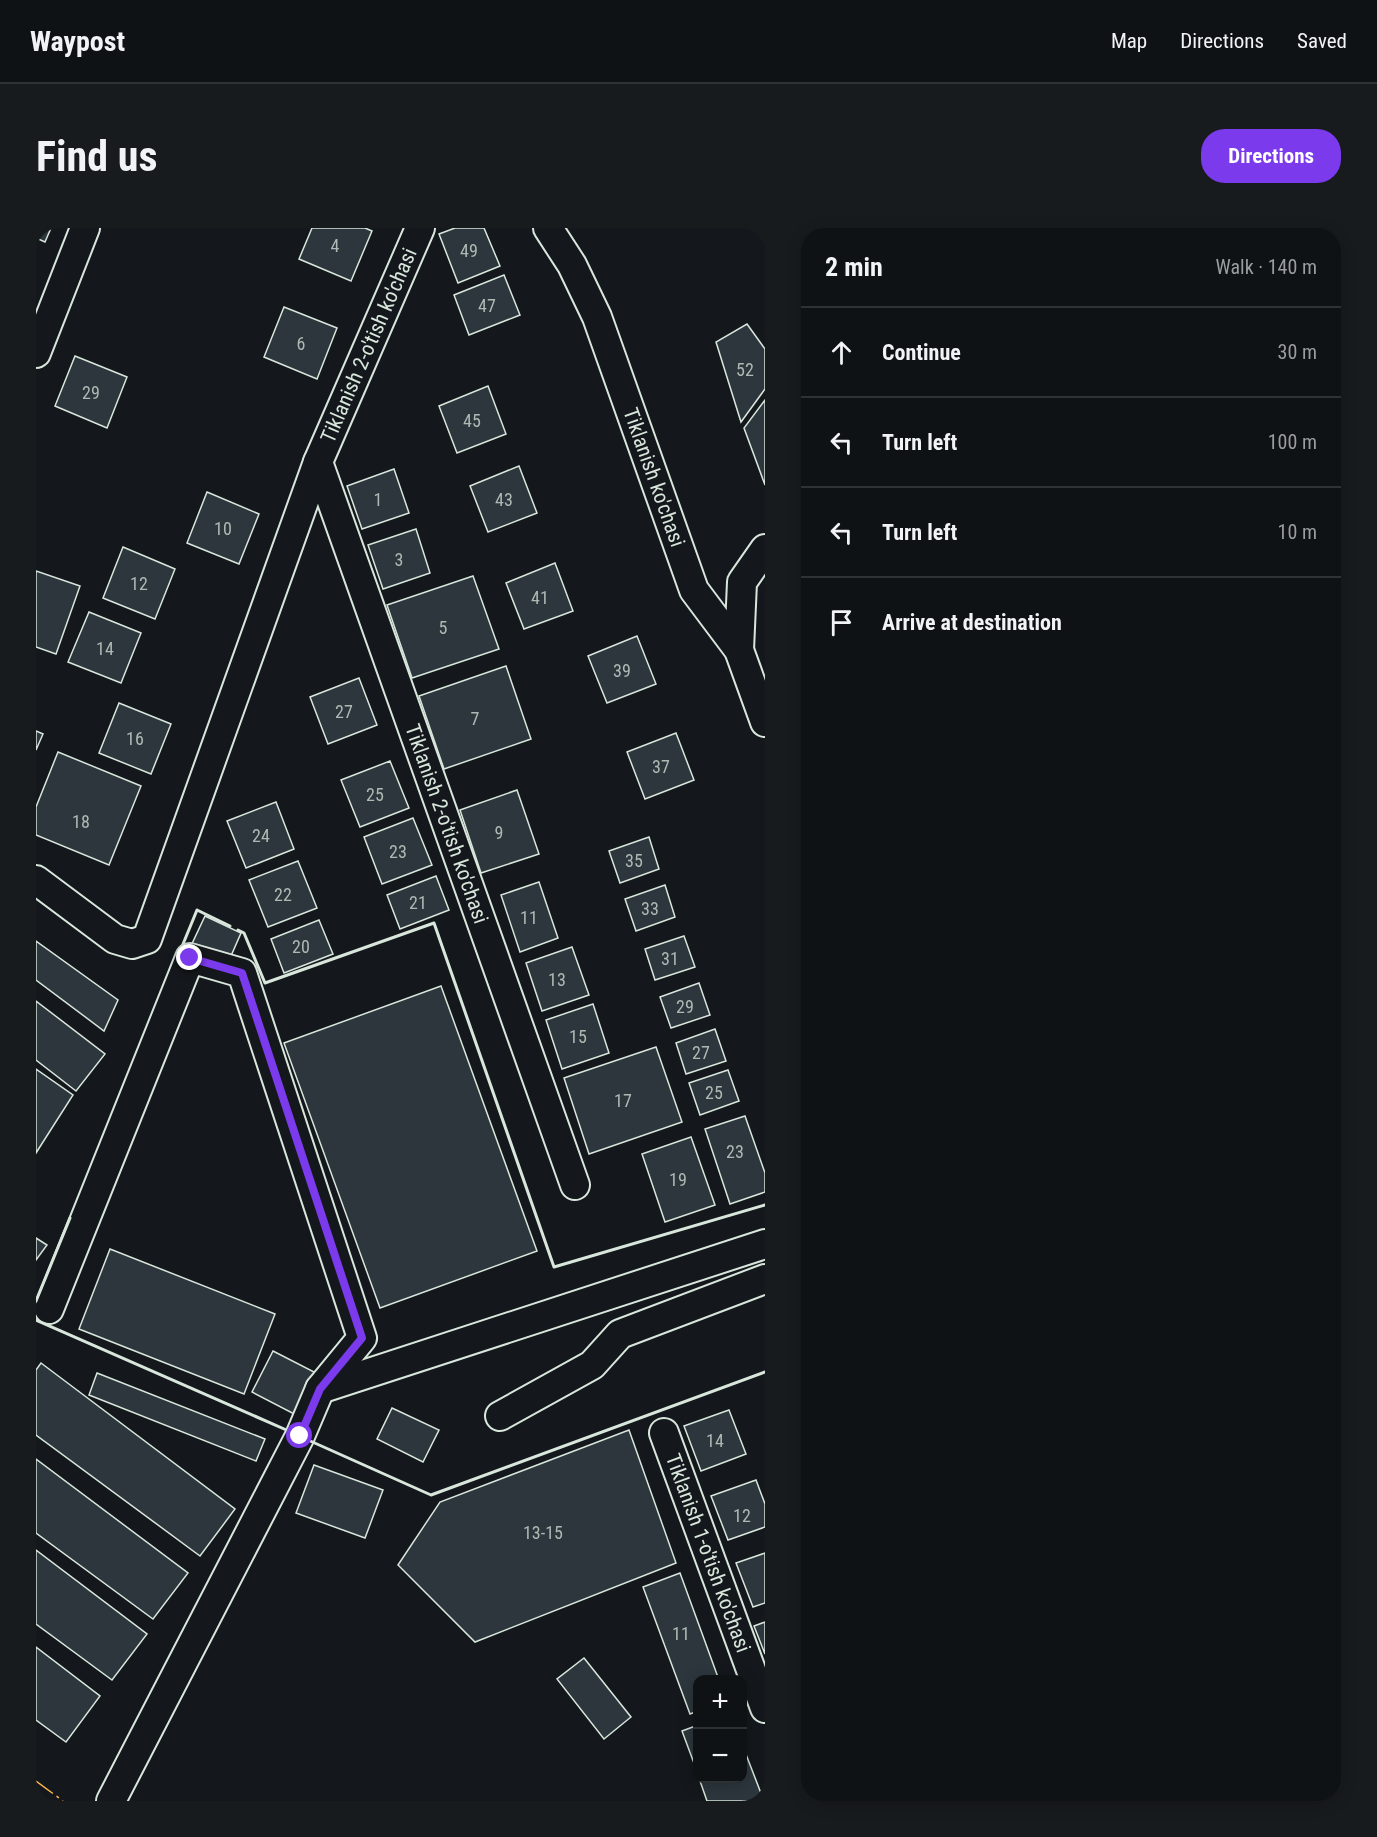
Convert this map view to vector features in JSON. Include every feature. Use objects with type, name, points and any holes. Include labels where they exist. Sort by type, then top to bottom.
[{"type":"street","points":[[36,353],[85,228]]},
{"type":"street","name":"Tiklanish 2-o'tish ko'chasi","points":[[36,880],[115,939],[132,944],[147,939],[318,462],[420,228]]},
{"type":"street","name":"Tiklanish ko'chasi","points":[[548,228],[572,265],[597,317],[694,590],[739,650],[765,722]]},
{"type":"street","name":"Tiklanish 2-o'tish ko'chasi","points":[[318,462],[575,1185]]},
{"type":"street","points":[[739,650],[742,582],[765,549]]},
{"type":"street","points":[[49,1309],[190,958],[242,973],[362,1338],[320,1389],[300,1436],[111,1801]]},
{"type":"street","points":[[320,1389],[765,1244]]},
{"type":"street","points":[[500,1416],[592,1365],[620,1335],[765,1280]]},
{"type":"street","name":"Tiklanish 1-o'tish ko'chasi","points":[[664,1432],[765,1708]]},
{"type":"building","points":[[36,228],[51,228],[45,242],[36,238]]},
{"type":"building","points":[[312,228],[365,228],[372,231],[351,281],[299,259]]},
{"type":"building","points":[[455,228],[484,228],[500,266],[458,283],[439,234]]},
{"type":"building","points":[[504,275],[520,315],[469,335],[454,295]]},
{"type":"building","points":[[284,307],[337,328],[317,379],[264,357]]},
{"type":"building","points":[[747,324],[765,349],[765,389],[741,422],[716,342]]},
{"type":"building","points":[[75,356],[127,377],[107,428],[55,406]]},
{"type":"building","points":[[488,386],[506,434],[457,453],[439,406]]},
{"type":"building","points":[[765,400],[765,485],[744,428]]},
{"type":"building","points":[[519,466],[537,513],[488,532],[470,486]]},
{"type":"building","points":[[394,469],[409,513],[362,529],[347,486]]},
{"type":"building","points":[[207,492],[259,514],[239,564],[187,543]]},
{"type":"building","points":[[416,529],[430,573],[383,589],[368,545]]},
{"type":"building","points":[[123,547],[175,569],[155,619],[103,598]]},
{"type":"building","points":[[555,563],[573,611],[524,629],[506,583]]},
{"type":"building","points":[[36,571],[80,586],[56,654],[36,647]]},
{"type":"building","points":[[473,576],[499,649],[412,678],[387,605]]},
{"type":"building","points":[[89,612],[141,633],[121,683],[68,662]]},
{"type":"building","points":[[637,636],[656,684],[607,703],[588,656]]},
{"type":"building","points":[[506,666],[531,739],[444,769],[419,696]]},
{"type":"building","points":[[359,678],[377,725],[328,744],[310,697]]},
{"type":"building","points":[[119,703],[171,724],[151,774],[99,753]]},
{"type":"building","points":[[36,731],[43,734],[36,750]]},
{"type":"building","points":[[676,733],[694,780],[645,799],[627,752]]},
{"type":"building","points":[[58,752],[141,786],[109,865],[36,835],[36,807]]},
{"type":"building","points":[[390,761],[409,808],[360,827],[341,780]]},
{"type":"building","points":[[517,790],[539,854],[481,873],[460,810]]},
{"type":"building","points":[[276,802],[294,849],[246,868],[227,821]]},
{"type":"building","points":[[413,818],[432,865],[382,884],[364,837]]},
{"type":"building","points":[[649,837],[659,869],[620,883],[609,851]]},
{"type":"building","points":[[298,861],[317,908],[268,927],[249,880]]},
{"type":"building","points":[[436,876],[449,910],[400,929],[387,895]]},
{"type":"building","points":[[539,882],[558,938],[520,952],[501,895]]},
{"type":"building","points":[[665,885],[675,917],[636,931],[625,899]]},
{"type":"building","points":[[205,916],[241,933],[227,965],[190,948]]},
{"type":"building","points":[[319,920],[333,954],[284,973],[271,939]]},
{"type":"building","points":[[684,936],[695,967],[655,980],[645,949]]},
{"type":"building","points":[[36,941],[118,1000],[104,1031],[36,980]]},
{"type":"building","points":[[572,947],[589,995],[542,1011],[526,963]]},
{"type":"building","points":[[699,983],[710,1015],[671,1028],[660,997]]},
{"type":"building","points":[[441,986],[537,1251],[380,1308],[284,1043]]},
{"type":"building","points":[[36,1001],[105,1054],[76,1091],[36,1060]]},
{"type":"building","points":[[593,1004],[609,1053],[562,1069],[546,1020]]},
{"type":"building","points":[[715,1029],[726,1061],[686,1074],[676,1043]]},
{"type":"building","points":[[656,1047],[682,1122],[589,1154],[564,1078]]},
{"type":"building","points":[[36,1069],[73,1095],[36,1153]]},
{"type":"building","points":[[728,1070],[739,1101],[700,1115],[689,1083]]},
{"type":"building","points":[[745,1116],[765,1173],[765,1192],[730,1204],[705,1129]]},
{"type":"building","points":[[691,1137],[715,1205],[665,1222],[642,1154]]},
{"type":"building","points":[[36,1238],[47,1245],[36,1260]]},
{"type":"building","points":[[110,1249],[275,1314],[244,1394],[79,1329]]},
{"type":"building","points":[[273,1351],[320,1375],[298,1416],[252,1392]]},
{"type":"building","points":[[41,1363],[235,1509],[200,1556],[36,1435],[36,1370]]},
{"type":"building","points":[[97,1373],[265,1439],[256,1461],[89,1395]]},
{"type":"building","points":[[392,1408],[439,1430],[423,1462],[377,1439]]},
{"type":"building","points":[[729,1410],[746,1454],[701,1471],[684,1426]]},
{"type":"building","points":[[629,1430],[676,1563],[475,1642],[398,1565],[440,1502]]},
{"type":"building","points":[[36,1459],[188,1573],[153,1619],[36,1533]]},
{"type":"building","points":[[314,1465],[383,1490],[365,1538],[296,1513]]},
{"type":"building","points":[[756,1480],[765,1504],[765,1527],[728,1540],[711,1496]]},
{"type":"building","points":[[36,1550],[147,1634],[112,1680],[36,1624]]},
{"type":"building","points":[[765,1553],[765,1603],[753,1607],[736,1563]]},
{"type":"building","points":[[680,1573],[717,1675],[693,1675],[693,1713],[690,1714],[643,1587]]},
{"type":"building","points":[[765,1622],[765,1654],[754,1626]]},
{"type":"building","points":[[36,1647],[100,1696],[66,1742],[36,1720]]},
{"type":"building","points":[[584,1658],[631,1717],[604,1739],[557,1679]]},
{"type":"building","points":[[693,1727],[693,1761],[682,1731]]},
{"type":"building","points":[[747,1757],[764,1801],[707,1801],[701,1783],[747,1783]]},
{"type":"wall","points":[[181,949],[197,910],[230,926]]},
{"type":"wall","points":[[238,930],[244,933],[265,983],[434,923],[554,1267],[765,1205]]},
{"type":"wall","points":[[36,1301],[70,1218]]},
{"type":"wall","points":[[36,1320],[291,1432]]},
{"type":"wall","points":[[308,1440],[431,1495],[765,1372]]},
{"type":"power","points":[[36,1781],[63,1801]]},
{"type":"route","points":[[190,958],[242,973],[362,1338],[320,1389],[300,1436]]}]
